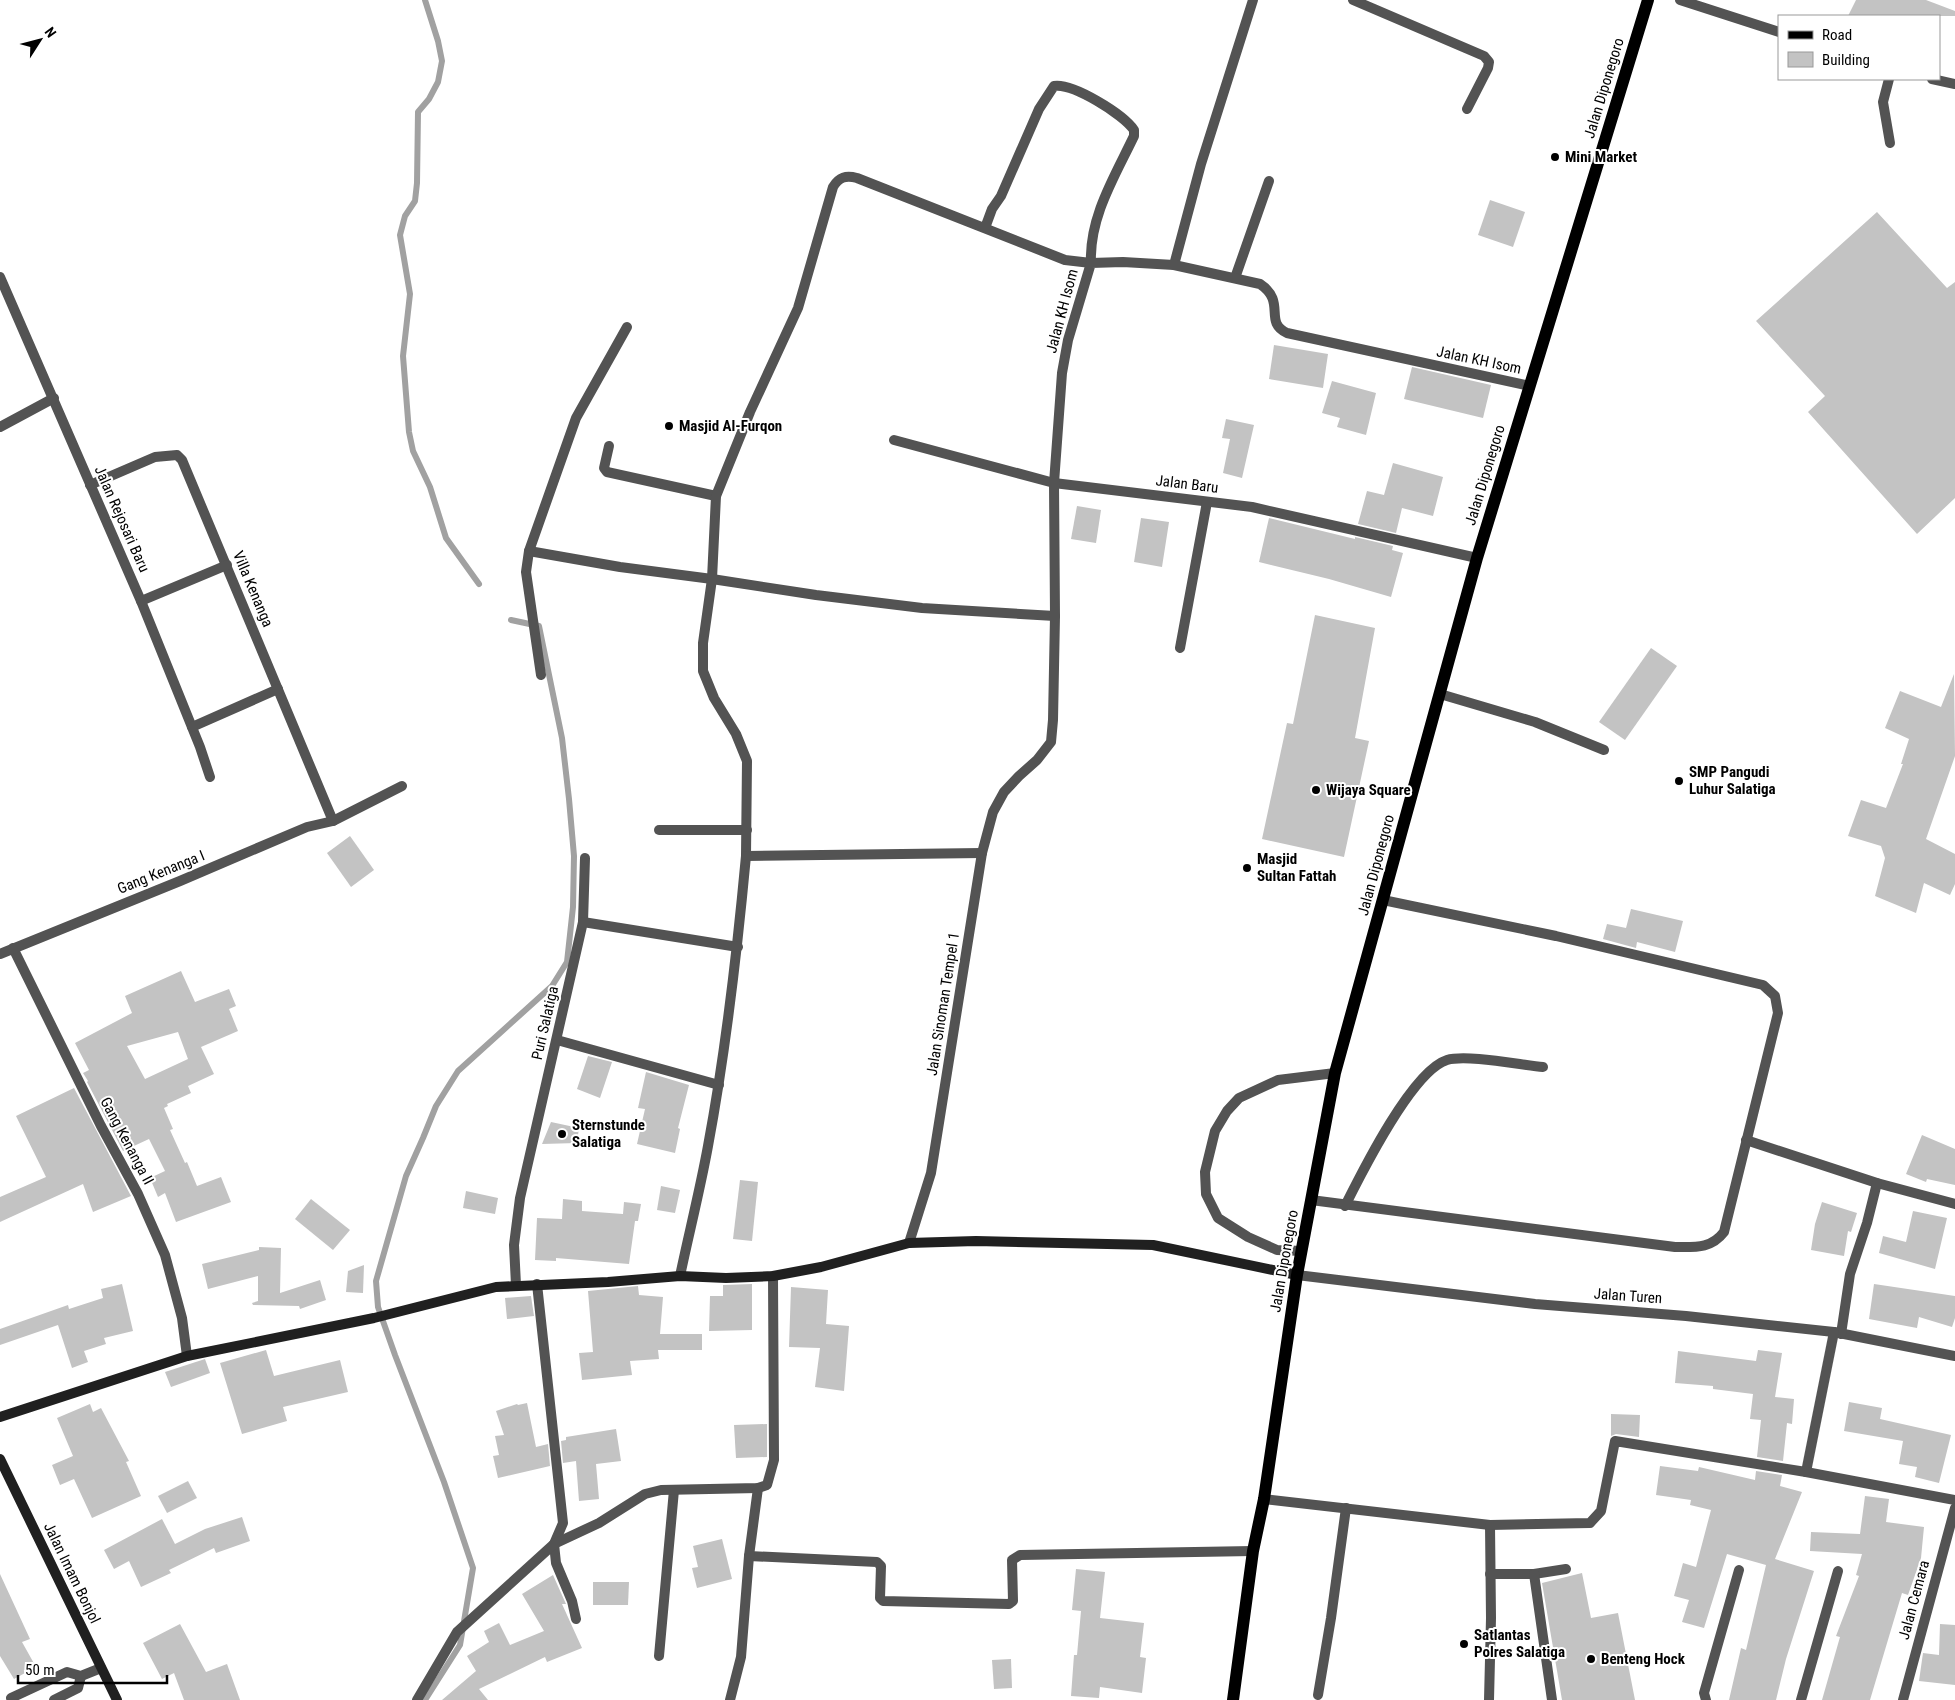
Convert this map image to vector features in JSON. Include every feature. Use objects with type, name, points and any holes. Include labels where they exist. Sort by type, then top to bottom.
[{"type":"main road","name":"Jalan Diponegoro","points":[[1233,1700],[1253,1551],[1264,1499],[1297,1275],[1335,1073],[1477,558],[1648,0]]},
{"type":"street","points":[[1174,265],[1201,164],[1253,0]]},
{"type":"street","points":[[1353,0],[1464,46],[1486,58],[1489,62],[1488,68],[1467,109]]},
{"type":"street","points":[[1680,0],[1778,32]]},
{"type":"street","points":[[1889,80],[1883,102],[1890,143]]},
{"type":"street","points":[[1937,80],[1955,84]]},
{"type":"street","points":[[680,1276],[708,1147],[719,1085],[738,947],[746,856],[747,762],[739,740],[714,698],[703,671],[703,643],[712,578],[716,496],[750,412],[798,308],[836,181],[850,176],[857,178],[1065,260],[1091,263],[1090,246],[1106,192],[1134,136],[1134,130],[1121,116],[1080,93],[1060,85],[1054,86],[1039,108],[985,228]]},
{"type":"street","points":[[1235,278],[1269,181]]},
{"type":"street","name":"Jalan KH Isom","points":[[1019,776],[1037,760],[1051,742],[1054,720],[1054,483],[1062,373],[1068,340],[1091,263],[1123,262],[1174,265],[1260,284],[1268,289],[1273,296],[1276,304],[1274,316],[1276,324],[1280,330],[1287,333],[1530,386]]},
{"type":"street","name":"Jalan Rejosari Baru","points":[[0,277],[141,600],[210,777]]},
{"type":"street","points":[[541,675],[526,572],[535,552],[576,418],[627,328]]},
{"type":"street","points":[[0,427],[54,398]]},
{"type":"street","name":"Jalan Baru","points":[[894,440],[1054,483],[1252,507],[1477,558]]},
{"type":"street","points":[[609,446],[604,468],[607,472],[716,496]]},
{"type":"street","name":"Villa Kenanga","points":[[90,485],[155,457],[177,455],[182,460],[333,821]]},
{"type":"street","points":[[1180,648],[1206,502]]},
{"type":"street","points":[[535,552],[620,567],[712,578],[816,596],[922,608],[1055,616]]},
{"type":"street","points":[[141,600],[227,565]]},
{"type":"street","points":[[192,727],[278,688]]},
{"type":"street","points":[[1440,694],[1536,722],[1604,750]]},
{"type":"street","name":"Jalan Sinoman Tempel 1","points":[[909,1243],[931,1173],[982,853],[993,812],[1004,792],[1019,776]]},
{"type":"street","points":[[333,821],[402,786]]},
{"type":"street","name":"Gang Kenanga I","points":[[0,954],[307,827],[333,821]]},
{"type":"street","points":[[659,830],[746,830]]},
{"type":"street","points":[[746,856],[982,853]]},
{"type":"street","name":"Puri Salatiga","points":[[516,1285],[514,1246],[517,1214],[583,922],[585,858]]},
{"type":"street","points":[[1311,1200],[1675,1247],[1702,1248],[1717,1240],[1724,1232],[1778,1013],[1775,996],[1763,985],[1556,936],[1383,900]]},
{"type":"street","points":[[583,922],[738,947]]},
{"type":"street","name":"Gang Kenanga II","points":[[14,948],[97,1117],[138,1194],[165,1255],[182,1318],[186,1356]]},
{"type":"street","points":[[557,1040],[719,1085]]},
{"type":"street","points":[[1346,1206],[1374,1149],[1414,1089],[1432,1069],[1447,1060],[1466,1059],[1543,1067]]},
{"type":"street","points":[[1302,1251],[1277,1250],[1248,1237],[1218,1218],[1206,1194],[1205,1172],[1215,1131],[1227,1111],[1239,1098],[1278,1080],[1335,1073]]},
{"type":"street","points":[[1746,1140],[1877,1183],[1955,1204]]},
{"type":"street","points":[[1806,1472],[1850,1274],[1867,1223],[1877,1183]]},
{"type":"street","points":[[0,1417],[186,1356],[374,1318],[496,1287],[608,1282],[680,1276],[726,1278],[773,1276],[821,1267],[909,1243],[976,1240],[1153,1245],[1297,1275]]},
{"type":"street","name":"Jalan Turen","points":[[1297,1275],[1534,1304],[1686,1316],[1837,1333],[1955,1356]]},
{"type":"street","points":[[417,1700],[457,1632],[554,1544],[599,1523],[645,1494],[661,1490],[758,1488],[767,1485],[774,1460],[773,1276]]},
{"type":"street","points":[[537,1284],[563,1524],[554,1544],[556,1563],[572,1601],[576,1620]]},
{"type":"street","points":[[1264,1499],[1490,1524],[1590,1523],[1601,1511],[1615,1441],[1806,1472],[1955,1500]]},
{"type":"street","name":"Jalan Imam Bonjol","points":[[0,1460],[117,1700]]},
{"type":"street","points":[[730,1700],[741,1657],[749,1556],[758,1488]]},
{"type":"street","points":[[660,1656],[674,1490]]},
{"type":"street","points":[[1318,1695],[1346,1508]]},
{"type":"street","name":"Jalan Cemara","points":[[1903,1700],[1955,1508]]},
{"type":"street","points":[[1489,1700],[1492,1618],[1490,1524]]},
{"type":"street","points":[[749,1556],[877,1562],[881,1566],[880,1598],[883,1601],[1009,1604],[1013,1601],[1012,1560],[1020,1555],[1253,1551]]},
{"type":"street","points":[[1490,1574],[1534,1574],[1566,1568]]},
{"type":"street","points":[[1706,1700],[1704,1693],[1739,1570]]},
{"type":"street","points":[[1802,1700],[1838,1571]]},
{"type":"street","points":[[1534,1574],[1552,1700]]},
{"type":"street","points":[[11,1698],[68,1672],[81,1676],[101,1668]]},
{"type":"street","points":[[54,1700],[78,1688],[81,1676]]},
{"type":"building","points":[[1856,0],[1926,0],[1955,11],[1955,16],[1848,15]]},
{"type":"building","points":[[1490,200],[1525,212],[1513,247],[1478,235]]},
{"type":"building","points":[[1877,212],[1947,288],[1955,282],[1955,498],[1917,534],[1808,412],[1825,396],[1756,321]]},
{"type":"building","points":[[1274,345],[1328,354],[1323,388],[1269,379]]},
{"type":"building","points":[[1412,367],[1491,385],[1483,418],[1404,399]]},
{"type":"building","points":[[1332,381],[1376,393],[1366,435],[1337,427],[1340,418],[1322,413]]},
{"type":"building","points":[[1226,419],[1254,425],[1242,478],[1223,473],[1230,439],[1222,438]]},
{"type":"building","points":[[1393,463],[1443,477],[1433,516],[1402,508],[1396,533],[1358,524],[1367,491],[1384,495]]},
{"type":"building","points":[[1077,506],[1101,510],[1096,543],[1071,539]]},
{"type":"building","points":[[1141,518],[1169,522],[1162,567],[1134,562]]},
{"type":"building","points":[[1269,518],[1355,539],[1355,537],[1393,546],[1392,550],[1403,553],[1391,597],[1329,579],[1259,562]]},
{"type":"building","points":[[1315,615],[1375,628],[1355,738],[1369,741],[1344,857],[1262,839],[1287,723],[1293,724]]},
{"type":"building","points":[[1651,648],[1677,666],[1625,740],[1599,722]]},
{"type":"building","points":[[1954,674],[1955,756],[1926,839],[1955,854],[1955,884],[1950,895],[1924,883],[1916,913],[1875,896],[1885,858],[1881,846],[1848,836],[1861,800],[1886,808],[1903,764],[1901,764],[1909,739],[1885,728],[1900,691],[1941,707]]},
{"type":"building","points":[[350,836],[374,870],[351,887],[327,853]]},
{"type":"building","points":[[1631,909],[1683,921],[1675,952],[1637,942],[1636,948],[1603,939],[1607,924],[1626,928]]},
{"type":"building","points":[[181,971],[195,1002],[229,989],[236,1006],[229,1009],[238,1031],[201,1047],[214,1074],[188,1086],[191,1093],[167,1104],[168,1106],[164,1108],[173,1129],[170,1130],[197,1186],[221,1177],[231,1202],[176,1222],[165,1193],[158,1197],[150,1178],[165,1171],[149,1139],[123,1151],[83,1073],[89,1070],[75,1043],[132,1013],[125,996]],"holes":[[[178,1032],[188,1059],[145,1079],[127,1046]]]},
{"type":"building","points":[[588,1056],[612,1062],[600,1098],[577,1089]]},
{"type":"building","points":[[646,1072],[689,1085],[678,1128],[680,1129],[675,1153],[637,1144],[645,1109],[638,1108]]},
{"type":"building","points":[[74,1088],[131,1196],[93,1212],[83,1184],[0,1222],[0,1197],[46,1177],[16,1116]]},
{"type":"building","name":"Sternstunde Salatiga","points":[[551,1122],[579,1128],[577,1143],[542,1144]]},
{"type":"building","points":[[1922,1135],[1955,1149],[1955,1185],[1927,1179],[1926,1182],[1906,1174]]},
{"type":"building","points":[[740,1180],[758,1182],[752,1241],[733,1239]]},
{"type":"building","points":[[661,1186],[680,1190],[675,1213],[657,1210]]},
{"type":"building","points":[[466,1191],[498,1198],[495,1214],[463,1208]]},
{"type":"building","points":[[311,1199],[350,1230],[333,1250],[295,1219]]},
{"type":"building","points":[[563,1199],[582,1201],[582,1211],[623,1214],[624,1202],[641,1204],[638,1221],[635,1221],[629,1264],[556,1258],[556,1261],[535,1260],[537,1218],[562,1219]]},
{"type":"building","points":[[1822,1202],[1857,1213],[1851,1232],[1848,1231],[1844,1256],[1811,1250],[1815,1224]]},
{"type":"building","points":[[1913,1211],[1947,1218],[1935,1269],[1879,1253],[1883,1236],[1906,1242]]},
{"type":"building","points":[[259,1247],[281,1248],[280,1293],[320,1280],[326,1300],[300,1309],[299,1306],[253,1305],[252,1303],[258,1301],[258,1276],[208,1289],[202,1264],[259,1250]]},
{"type":"building","points":[[364,1265],[363,1293],[346,1292],[348,1271]]},
{"type":"building","points":[[122,1284],[133,1331],[104,1338],[106,1344],[84,1351],[88,1362],[72,1368],[58,1325],[0,1345],[0,1329],[68,1305],[69,1309],[103,1298],[101,1289]]},
{"type":"building","points":[[752,1284],[752,1330],[709,1331],[710,1296],[723,1296],[723,1285]]},
{"type":"building","points":[[1874,1284],[1955,1296],[1955,1318],[1952,1327],[1919,1317],[1917,1328],[1869,1319]]},
{"type":"building","points":[[638,1286],[639,1295],[663,1297],[660,1334],[702,1334],[702,1350],[658,1350],[659,1359],[630,1361],[632,1375],[582,1380],[579,1353],[593,1352],[588,1291]]},
{"type":"building","points":[[791,1287],[828,1290],[826,1324],[849,1326],[844,1391],[815,1387],[820,1348],[789,1347]]},
{"type":"building","points":[[531,1296],[534,1316],[507,1319],[505,1298]]},
{"type":"building","points":[[266,1350],[274,1376],[340,1360],[348,1392],[283,1407],[287,1421],[242,1434],[220,1363]]},
{"type":"building","points":[[1758,1350],[1782,1353],[1775,1397],[1794,1399],[1792,1424],[1787,1423],[1783,1461],[1757,1457],[1761,1420],[1750,1419],[1753,1394],[1713,1389],[1713,1386],[1675,1383],[1678,1351],[1756,1361]]},
{"type":"building","points":[[205,1359],[210,1373],[171,1387],[165,1372]]},
{"type":"building","points":[[1849,1402],[1882,1408],[1880,1419],[1951,1435],[1939,1483],[1915,1477],[1917,1467],[1899,1464],[1903,1441],[1844,1431]]},
{"type":"building","points":[[527,1403],[536,1447],[548,1444],[550,1466],[498,1478],[493,1456],[499,1455],[495,1436],[504,1435],[496,1411],[517,1404]]},
{"type":"building","points":[[90,1404],[93,1412],[101,1408],[129,1461],[126,1462],[141,1496],[92,1518],[74,1479],[60,1485],[52,1465],[73,1456],[57,1418]]},
{"type":"building","points":[[1611,1414],[1640,1415],[1639,1437],[1616,1434],[1611,1436]]},
{"type":"building","points":[[767,1424],[767,1457],[736,1458],[734,1425]]},
{"type":"building","points":[[616,1429],[621,1461],[596,1464],[599,1499],[579,1501],[576,1461],[563,1463],[561,1441],[566,1440],[566,1437]]},
{"type":"building","points":[[1660,1466],[1698,1471],[1699,1467],[1755,1480],[1756,1471],[1782,1475],[1780,1486],[1802,1492],[1775,1559],[1814,1571],[1786,1659],[1776,1700],[1729,1700],[1741,1648],[1746,1650],[1766,1565],[1727,1554],[1704,1628],[1682,1622],[1689,1600],[1674,1596],[1683,1563],[1696,1567],[1711,1510],[1690,1505],[1691,1500],[1656,1495]]},
{"type":"building","points":[[188,1481],[197,1498],[167,1513],[158,1496]]},
{"type":"building","points":[[1865,1496],[1889,1499],[1886,1522],[1924,1527],[1921,1558],[1908,1595],[1902,1593],[1870,1700],[1822,1700],[1840,1637],[1836,1636],[1859,1576],[1856,1575],[1862,1554],[1810,1551],[1811,1532],[1860,1534]]},
{"type":"building","points":[[242,1517],[250,1541],[216,1553],[214,1548],[169,1570],[171,1573],[141,1587],[129,1561],[114,1569],[104,1550],[162,1519],[175,1544],[205,1529]]},
{"type":"building","points":[[722,1539],[732,1579],[697,1588],[692,1568],[698,1567],[693,1546]]},
{"type":"building","points":[[1076,1569],[1105,1572],[1100,1618],[1144,1623],[1140,1657],[1146,1658],[1142,1693],[1100,1687],[1099,1698],[1071,1696],[1074,1655],[1077,1655],[1081,1611],[1072,1610]]},
{"type":"building","name":"Benteng Hock","points":[[1582,1573],[1591,1618],[1618,1613],[1635,1700],[1562,1700],[1542,1583]]},
{"type":"building","points":[[0,1574],[30,1639],[22,1642],[36,1667],[14,1679],[0,1656]]},
{"type":"building","points":[[553,1575],[566,1604],[562,1604],[582,1648],[547,1662],[545,1657],[479,1689],[488,1700],[442,1700],[476,1671],[467,1656],[489,1642],[484,1631],[499,1623],[510,1645],[544,1631],[522,1594]]},
{"type":"building","points":[[593,1582],[629,1582],[628,1605],[593,1605]]},
{"type":"building","points":[[180,1624],[206,1672],[227,1664],[240,1700],[184,1700],[174,1673],[162,1679],[143,1643]]},
{"type":"building","points":[[1940,1624],[1955,1625],[1955,1685],[1919,1681],[1923,1653],[1939,1655]]},
{"type":"building","points":[[1011,1659],[1012,1688],[994,1689],[992,1660]]},
{"type":"waterway","points":[[425,0],[438,41],[442,61],[438,82],[429,99],[418,112],[415,201],[405,216],[400,235],[410,294],[403,356],[409,432],[413,451],[430,487],[446,538],[479,584]]},
{"type":"waterway","points":[[425,1700],[460,1645],[473,1568],[444,1482],[378,1307],[376,1281],[406,1176],[436,1106],[458,1071],[552,986],[567,962],[573,907],[574,856],[562,738],[539,626],[511,620]]},
{"type":"place","name":"Mini Market","points":[[1555,157]]},
{"type":"place","name":"Masjid Al-Furqon","points":[[669,426]]},
{"type":"place","name":"SMP Pangudi Luhur Salatiga","points":[[1679,781]]},
{"type":"place","name":"Wijaya Square","points":[[1316,790]]},
{"type":"place","name":"Masjid Sultan Fattah","points":[[1247,868]]},
{"type":"place","name":"Sternstunde Salatiga","points":[[562,1134]]},
{"type":"place","name":"Satlantas Polres Salatiga","points":[[1464,1644]]},
{"type":"place","name":"Benteng Hock","points":[[1591,1659]]}]
